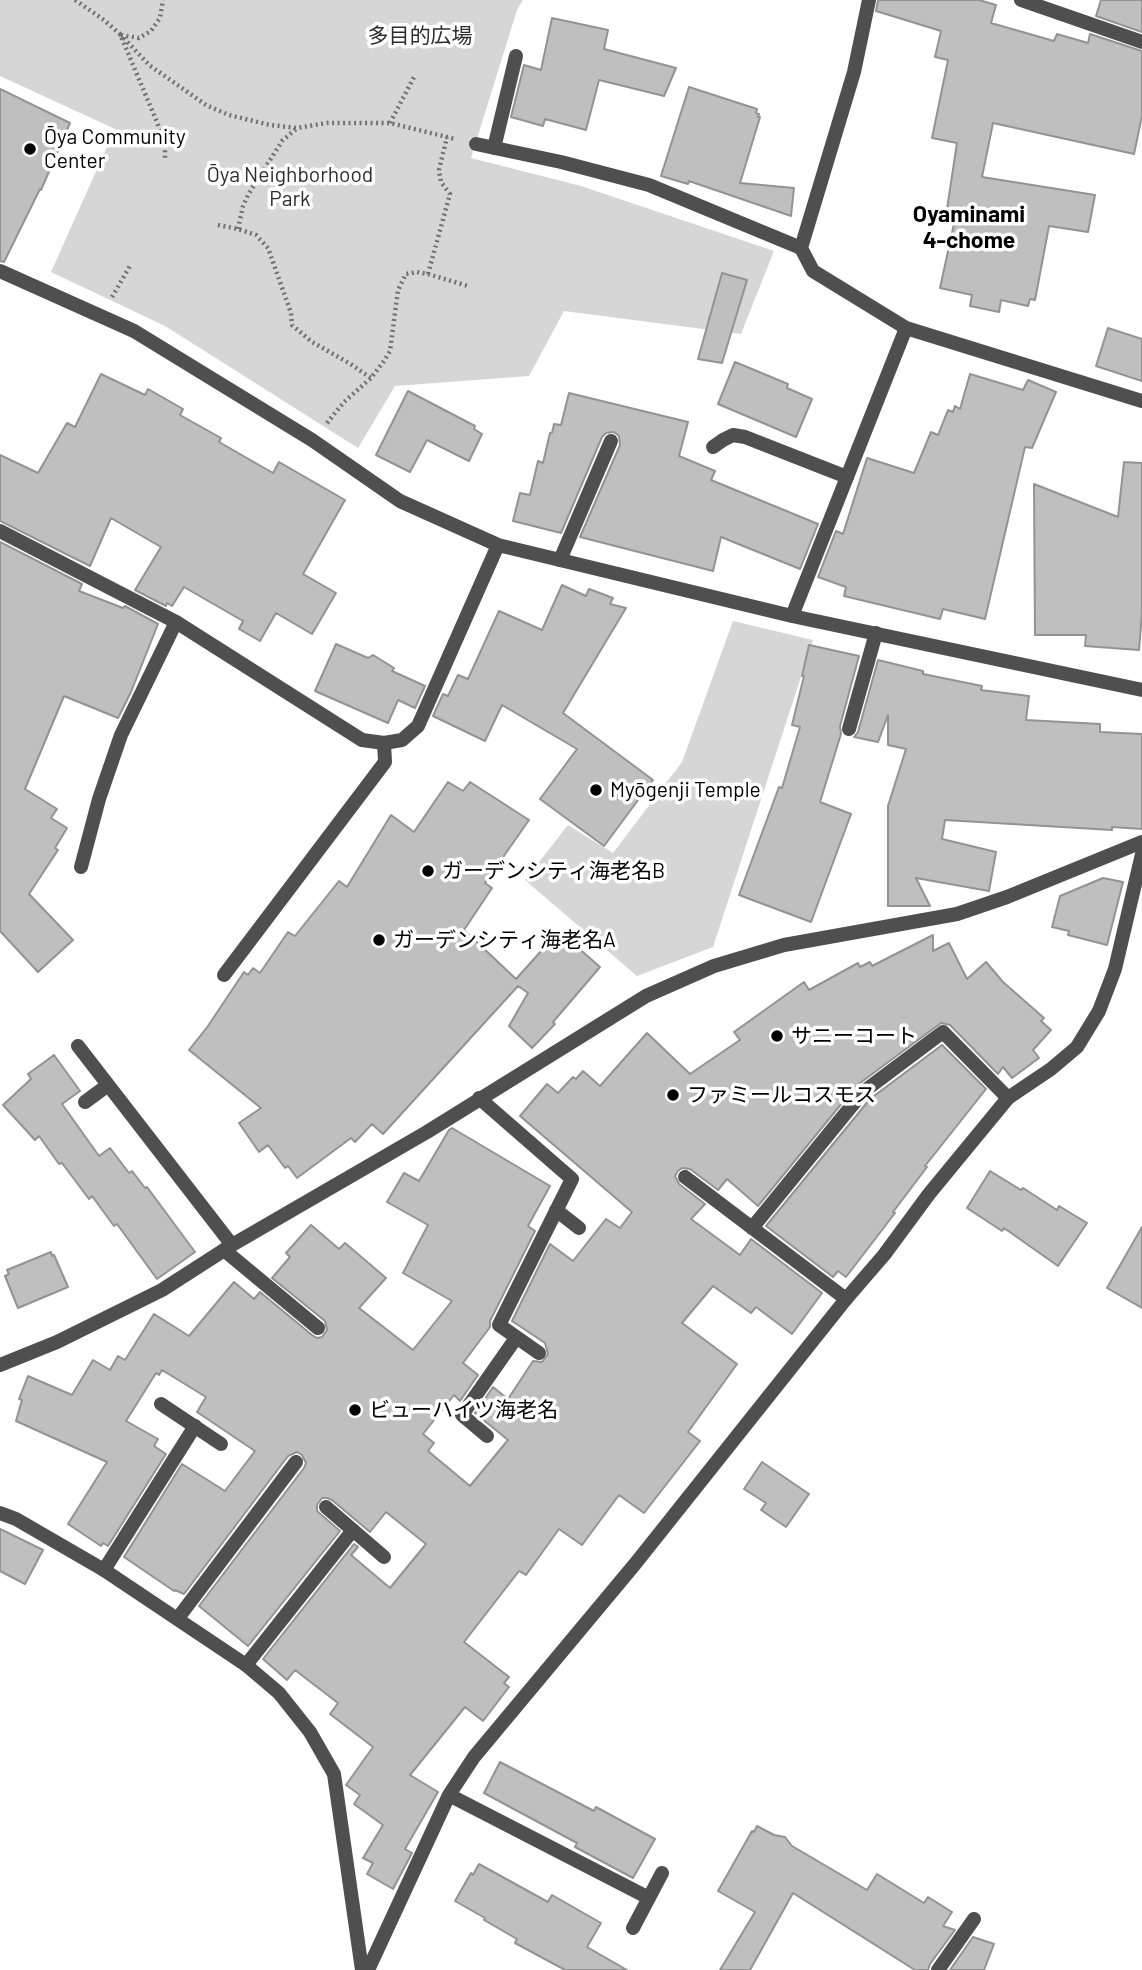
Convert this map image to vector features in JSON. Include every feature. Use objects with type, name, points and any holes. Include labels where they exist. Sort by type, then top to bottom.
[{"type":"street","points":[[801,248],[854,72],[869,0]]},
{"type":"street","points":[[1022,0],[1142,42]]},
{"type":"street","points":[[494,148],[516,56]]},
{"type":"street","points":[[476,144],[649,185],[801,248],[813,271],[906,327],[1142,401]]},
{"type":"street","points":[[0,271],[134,331],[312,440],[400,501],[498,545],[792,616],[1142,690]]},
{"type":"street","points":[[792,616],[906,327]]},
{"type":"street","points":[[713,447],[733,435],[745,437],[847,477]]},
{"type":"street","points":[[560,560],[611,441]]},
{"type":"street","points":[[0,531],[176,622],[362,740],[384,743],[402,740],[418,726],[498,545]]},
{"type":"street","points":[[81,867],[99,799],[121,735],[176,622]]},
{"type":"street","points":[[849,729],[876,633]]},
{"type":"street","points":[[224,975],[385,762],[384,743]]},
{"type":"street","points":[[0,1365],[57,1342],[162,1290],[228,1248],[427,1132],[646,996],[714,966],[784,945],[957,914],[1007,897],[1142,842]]},
{"type":"street","points":[[368,1970],[449,1795],[474,1757],[635,1564],[1008,1098],[1051,1069],[1077,1046],[1099,1011],[1115,969],[1142,854]]},
{"type":"street","points":[[752,1227],[863,1092],[943,1032],[1008,1098]]},
{"type":"street","points":[[78,1046],[228,1248],[318,1328]]},
{"type":"street","points":[[85,1102],[108,1085]]},
{"type":"street","points":[[480,1098],[572,1179],[499,1325],[539,1353]]},
{"type":"street","points":[[685,1177],[846,1299]]},
{"type":"street","points":[[556,1210],[579,1228]]},
{"type":"street","points":[[487,1436],[462,1415],[516,1338]]},
{"type":"street","points":[[161,1404],[221,1444]]},
{"type":"street","points":[[104,1570],[195,1426]]},
{"type":"street","points":[[178,1618],[296,1462]]},
{"type":"street","points":[[326,1507],[384,1557]]},
{"type":"street","points":[[0,1513],[16,1519],[104,1570],[246,1665],[279,1693],[310,1732],[334,1774],[362,1970]]},
{"type":"street","points":[[246,1665],[353,1530]]},
{"type":"street","points":[[449,1795],[649,1898]]},
{"type":"street","points":[[634,1928],[662,1873]]},
{"type":"street","points":[[938,1970],[974,1919]]},
{"type":"path","points":[[75,0],[120,34],[149,65],[206,105],[229,115],[270,125],[297,128],[327,123],[390,124],[476,144]]},
{"type":"path","points":[[120,34],[139,38],[151,31],[160,18],[163,0]]},
{"type":"path","points":[[120,34],[157,122],[165,146],[165,161]]},
{"type":"path","points":[[390,124],[415,75]]},
{"type":"path","points":[[238,229],[248,195],[282,141],[297,128]]},
{"type":"path","points":[[428,274],[450,194],[441,182],[439,170],[447,137]]},
{"type":"path","points":[[218,225],[256,235],[268,248],[291,313],[292,325],[312,342],[370,378]]},
{"type":"path","points":[[101,316],[130,265]]},
{"type":"path","points":[[312,440],[344,402],[370,378],[390,351],[398,290],[406,274],[428,274],[468,286]]},
{"type":"green space","name":"Ōya Neighborhood Park","points":[[0,0],[523,0],[517,10],[471,158],[581,186],[774,251],[741,334],[564,311],[529,376],[395,386],[358,448],[165,326],[51,272],[115,129],[0,76]]},
{"type":"green space","points":[[733,621],[813,640],[713,947],[637,976],[525,880],[568,825],[613,853],[682,762]]},
{"type":"building","points":[[878,0],[979,0],[996,5],[991,23],[1054,41],[1057,34],[1088,43],[1090,34],[1142,51],[1142,116],[1134,154],[993,123],[982,177],[1095,195],[1088,232],[1049,226],[1035,300],[1030,299],[1028,306],[1001,300],[999,312],[970,306],[972,295],[940,288],[957,210],[947,209],[957,143],[932,138],[948,60],[935,57],[941,31],[876,11]]},
{"type":"building","points":[[1101,0],[1142,0],[1142,32],[1096,16]]},
{"type":"building","points":[[552,18],[608,30],[604,49],[676,68],[664,96],[599,80],[586,130],[545,119],[543,126],[511,117],[524,65],[541,70]]},
{"type":"building","points":[[689,87],[757,109],[756,113],[760,117],[740,183],[794,188],[791,216],[689,181],[688,184],[661,176]]},
{"type":"building","name":"Ōya Community Center","points":[[0,89],[70,123],[41,190],[4,262],[0,261]]},
{"type":"building","points":[[722,273],[747,280],[722,363],[698,359]]},
{"type":"building","points":[[1108,328],[1142,339],[1142,381],[1096,366]]},
{"type":"building","points":[[735,362],[788,384],[787,388],[812,399],[796,437],[718,404]]},
{"type":"building","points":[[101,374],[145,395],[148,389],[183,409],[180,415],[221,438],[219,442],[273,473],[279,462],[345,500],[303,574],[336,593],[312,634],[276,613],[260,641],[239,629],[243,621],[184,587],[172,606],[167,603],[166,606],[135,590],[161,547],[111,518],[90,566],[0,521],[0,455],[38,473],[67,423],[75,427]]},
{"type":"building","points":[[970,374],[1023,390],[1028,380],[1056,392],[1032,448],[1025,447],[985,619],[943,609],[940,619],[844,596],[846,587],[818,577],[836,531],[843,534],[867,458],[914,473],[931,432],[938,435],[948,410],[953,412],[955,406],[960,409]]},
{"type":"building","points":[[408,391],[475,426],[474,429],[482,434],[469,461],[427,440],[410,472],[376,455]]},
{"type":"building","points":[[569,393],[688,422],[679,456],[715,471],[711,480],[818,524],[800,569],[721,537],[713,571],[580,537],[620,445],[619,436],[614,432],[606,433],[602,437],[561,533],[513,521],[520,493],[530,495],[538,461],[543,463],[554,424],[561,425]]},
{"type":"building","points":[[1124,462],[1142,463],[1142,613],[1139,650],[1085,646],[1086,635],[1035,635],[1034,484],[1118,517]]},
{"type":"building","points":[[0,542],[82,584],[79,591],[123,608],[125,606],[158,624],[118,718],[64,696],[25,789],[57,809],[51,818],[67,828],[55,848],[58,850],[29,894],[73,940],[38,972],[0,931]]},
{"type":"building","points":[[562,585],[586,596],[589,589],[613,598],[610,604],[626,608],[563,713],[653,780],[604,846],[540,799],[577,749],[502,705],[485,741],[433,716],[443,694],[448,696],[458,675],[468,679],[499,611],[542,630]]},
{"type":"building","points":[[336,644],[368,658],[373,655],[394,668],[392,671],[425,686],[415,708],[398,700],[388,723],[315,691]]},
{"type":"building","points":[[809,645],[859,656],[840,726],[841,734],[820,802],[851,814],[811,922],[739,895],[779,787],[782,788],[800,727],[792,725]]},
{"type":"building","points":[[878,660],[923,671],[923,674],[982,686],[981,690],[1029,696],[1026,720],[1100,724],[1100,732],[1142,734],[1142,829],[1112,827],[1112,830],[945,820],[942,839],[996,852],[989,891],[916,878],[930,906],[888,906],[888,806],[906,749],[888,745],[888,715],[878,742],[854,737],[858,732]]},
{"type":"building","points":[[448,782],[463,791],[470,782],[529,820],[485,883],[492,888],[464,930],[516,979],[559,931],[600,967],[553,1022],[555,1024],[532,1048],[509,1026],[528,993],[518,986],[383,1134],[372,1124],[355,1142],[351,1138],[297,1178],[288,1166],[285,1168],[268,1145],[259,1152],[239,1123],[261,1108],[189,1050],[244,972],[248,975],[253,968],[260,973],[288,932],[295,936],[339,881],[347,887],[391,815],[414,832]]},
{"type":"building","points":[[1103,878],[1123,882],[1107,945],[1068,935],[1069,931],[1052,927],[1060,896]]},
{"type":"building","points":[[933,935],[933,951],[949,943],[967,979],[986,962],[1003,982],[1044,1018],[1041,1021],[1051,1030],[1033,1050],[1039,1058],[1012,1078],[1003,1067],[998,1074],[950,1025],[941,1023],[856,1086],[758,1206],[727,1179],[718,1190],[690,1169],[682,1168],[678,1171],[675,1176],[679,1184],[705,1204],[691,1219],[740,1255],[751,1239],[822,1293],[792,1334],[756,1307],[751,1313],[713,1286],[682,1323],[737,1364],[688,1432],[700,1441],[644,1513],[619,1495],[582,1545],[559,1529],[526,1575],[519,1571],[464,1642],[509,1677],[504,1683],[509,1687],[483,1721],[465,1707],[410,1775],[438,1792],[405,1849],[412,1853],[393,1889],[367,1874],[373,1863],[363,1858],[383,1825],[354,1804],[360,1795],[346,1785],[373,1747],[330,1714],[338,1703],[295,1670],[287,1680],[263,1659],[354,1544],[358,1547],[351,1555],[390,1588],[426,1544],[386,1512],[370,1532],[332,1500],[322,1498],[317,1505],[317,1511],[340,1531],[248,1646],[199,1606],[304,1468],[306,1463],[302,1455],[297,1452],[288,1456],[184,1594],[174,1591],[124,1557],[182,1464],[225,1491],[255,1451],[197,1412],[206,1397],[162,1370],[159,1375],[156,1373],[126,1421],[158,1439],[154,1446],[166,1454],[108,1546],[103,1543],[101,1546],[68,1524],[107,1462],[16,1421],[22,1400],[19,1399],[28,1376],[72,1395],[93,1360],[110,1370],[118,1356],[125,1360],[154,1314],[189,1336],[234,1282],[254,1299],[260,1292],[312,1335],[322,1337],[327,1330],[325,1321],[272,1278],[290,1257],[286,1253],[311,1225],[339,1249],[345,1243],[386,1278],[359,1308],[413,1350],[452,1301],[403,1273],[428,1225],[387,1202],[404,1173],[419,1181],[452,1128],[550,1186],[528,1226],[535,1231],[490,1321],[490,1327],[463,1363],[478,1375],[460,1401],[454,1395],[423,1434],[434,1443],[428,1451],[470,1486],[508,1440],[475,1413],[493,1387],[508,1399],[533,1361],[542,1362],[548,1354],[545,1343],[512,1321],[550,1244],[573,1261],[606,1219],[620,1228],[632,1212],[520,1116],[547,1084],[558,1093],[573,1077],[576,1079],[583,1071],[600,1086],[647,1033],[690,1074],[740,1040],[734,1032],[804,982],[809,990],[858,963],[860,967],[870,962],[872,966]]},
{"type":"building","points":[[942,1045],[986,1089],[925,1166],[927,1167],[893,1212],[895,1213],[846,1277],[838,1271],[833,1277],[766,1226],[870,1099]]},
{"type":"building","points":[[54,1055],[80,1091],[62,1104],[99,1156],[110,1148],[129,1173],[132,1171],[145,1188],[147,1187],[195,1252],[157,1279],[117,1224],[114,1226],[92,1196],[89,1199],[39,1136],[35,1140],[3,1105],[31,1079],[28,1074]]},
{"type":"building","points":[[990,1171],[1057,1210],[1059,1206],[1087,1223],[1058,1266],[1004,1228],[1002,1231],[967,1208]]},
{"type":"building","points":[[1142,1227],[1142,1308],[1107,1288]]},
{"type":"building","points":[[51,1252],[68,1287],[18,1308],[5,1276],[9,1274],[7,1270]]},
{"type":"building","points":[[762,1462],[809,1494],[786,1527],[761,1510],[766,1503],[744,1489]]},
{"type":"building","points":[[0,1529],[43,1550],[25,1584],[0,1571]]},
{"type":"building","points":[[500,1762],[594,1811],[596,1807],[655,1839],[633,1878],[575,1847],[577,1843],[484,1793]]},
{"type":"building","points":[[757,1826],[774,1835],[785,1837],[792,1846],[867,1890],[877,1874],[924,1903],[928,1897],[952,1912],[943,1926],[955,1930],[928,1970],[915,1970],[793,1893],[750,1970],[720,1970],[755,1912],[718,1891]]},
{"type":"building","points":[[479,1864],[548,1902],[552,1895],[601,1923],[587,1947],[627,1970],[565,1970],[515,1943],[517,1939],[455,1901]]},
{"type":"building","points":[[973,1937],[994,1944],[984,1970],[950,1970]]},
{"type":"place","name":"Ōya Community Center","points":[[30,149]]},
{"type":"place","name":"Myōgenji Temple","points":[[596,790]]},
{"type":"place","name":"ガーデンシティ海老名B","points":[[428,871]]},
{"type":"place","name":"ガーデンシティ海老名A","points":[[379,940]]},
{"type":"place","name":"サニーコート","points":[[777,1036]]},
{"type":"place","name":"ファミールコスモス","points":[[673,1095]]},
{"type":"place","name":"ビューハイツ海老名","points":[[355,1410]]},
{"type":"district","name":"Oyaminami 4-chome","points":[[969,227]]},
{"type":"park label","name":"多目的広場","points":[[420,36]]}]
